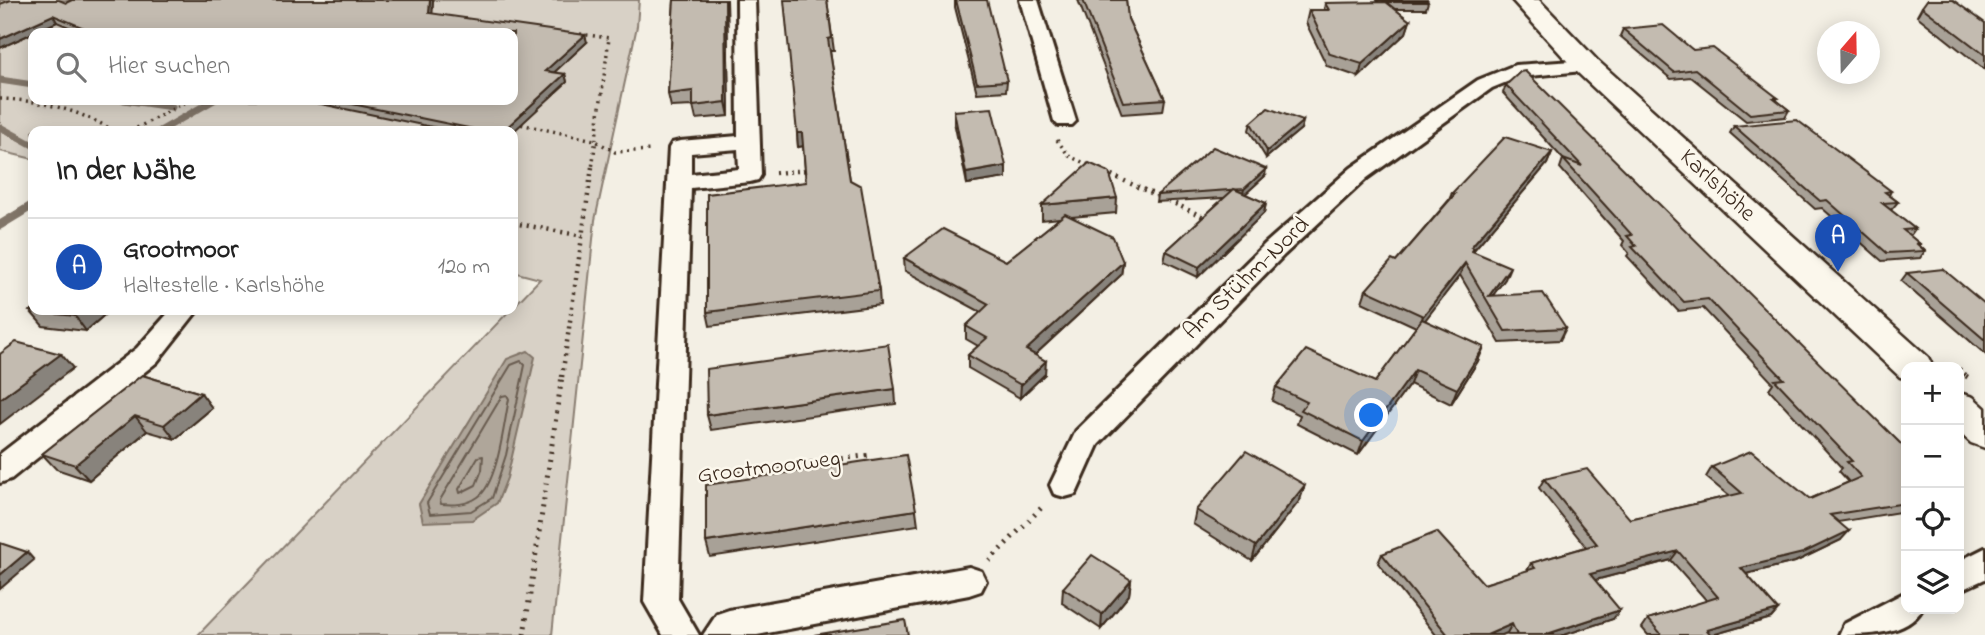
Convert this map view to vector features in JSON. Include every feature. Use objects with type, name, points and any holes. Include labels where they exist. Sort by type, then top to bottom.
[{"type":"main road","name":"Karlshöhe","points":[[1525,0],[1587,66],[1909,362]]},
{"type":"main road","points":[[1964,413],[1985,432]]},
{"type":"street","points":[[680,182],[750,175],[746,0]]},
{"type":"street","points":[[1029,0],[1065,121]]},
{"type":"street","name":"Am Stühm-Nord","points":[[1065,485],[1086,439],[1275,249],[1359,173],[1485,84],[1515,71],[1587,66]]},
{"type":"street","points":[[680,148],[749,141]]},
{"type":"street","name":"Grootmoorweg","points":[[680,148],[661,602],[682,635]]},
{"type":"street","points":[[0,471],[147,355],[181,315]]},
{"type":"street","points":[[1964,574],[1985,562]]},
{"type":"street","points":[[720,635],[729,625],[969,581]]},
{"type":"street","points":[[1856,635],[1901,610]]},
{"type":"path","points":[[524,635],[583,236],[609,38],[569,33]]},
{"type":"path","points":[[0,99],[28,103]]},
{"type":"path","points":[[41,105],[95,119],[106,126]]},
{"type":"path","points":[[141,126],[180,105]]},
{"type":"path","points":[[1065,121],[1056,139],[1069,156],[1215,222]]},
{"type":"path","points":[[512,122],[594,139],[615,152],[680,148]]},
{"type":"path","points":[[750,175],[816,169]]},
{"type":"path","points":[[518,224],[583,236]]},
{"type":"path","name":"Grootmoorweg","points":[[667,481],[871,455]]},
{"type":"path","points":[[969,581],[1065,485]]},
{"type":"shaded area","points":[[0,0],[639,0],[637,26],[595,220],[552,635],[198,635],[505,315],[518,315],[518,302],[540,279],[518,273],[518,126],[28,126],[28,158],[0,151]]},
{"type":"water","points":[[528,351],[535,357],[507,478],[497,503],[472,520],[423,522],[419,504],[507,359]]},
{"type":"building","points":[[11,0],[59,0],[66,3],[72,0],[430,0],[429,13],[585,35],[545,71],[565,74],[508,126],[459,126],[357,105],[518,105],[518,28],[84,28],[53,15],[0,39],[0,4]]},
{"type":"building","points":[[674,0],[725,0],[726,102],[693,106],[693,91],[668,94]]},
{"type":"building","points":[[784,0],[827,0],[832,38],[828,39],[850,180],[861,186],[879,291],[707,312],[707,194],[806,182],[802,133],[797,133]]},
{"type":"building","points":[[956,0],[987,0],[1007,81],[977,83]]},
{"type":"building","points":[[1083,0],[1126,0],[1128,19],[1165,99],[1123,102]]},
{"type":"building","points":[[1383,0],[1427,0],[1428,2],[1384,2]]},
{"type":"building","points":[[1927,0],[1953,0],[1985,23],[1985,55],[1922,7]]},
{"type":"building","points":[[1386,2],[1410,21],[1362,64],[1330,54],[1309,10],[1329,10],[1325,3]]},
{"type":"building","points":[[1663,25],[1693,50],[1713,48],[1778,98],[1774,98],[1789,110],[1750,114],[1695,69],[1674,72],[1623,29]]},
{"type":"building","points":[[1525,71],[1901,444],[1901,504],[1830,515],[1849,531],[1803,553],[1741,568],[1778,610],[1707,630],[1711,635],[1662,635],[1648,619],[1718,597],[1678,551],[1590,574],[1620,610],[1544,635],[1517,635],[1512,624],[1487,635],[1448,635],[1382,554],[1437,532],[1484,584],[1535,568],[1531,563],[1597,544],[1544,479],[1587,469],[1630,519],[1742,493],[1712,467],[1751,451],[1810,499],[1861,477],[1847,462],[1852,461],[1775,380],[1784,379],[1708,299],[1684,302],[1632,247],[1636,246],[1627,236],[1632,235],[1563,159],[1582,166],[1506,85],[1520,72]]},
{"type":"building","points":[[992,108],[1006,166],[966,173],[954,111]]},
{"type":"building","points":[[1268,108],[1303,121],[1267,151],[1251,123]]},
{"type":"building","points":[[1797,120],[1891,191],[1885,192],[1898,202],[1882,203],[1915,229],[1903,230],[1925,251],[1887,253],[1827,200],[1820,201],[1734,126]]},
{"type":"building","points":[[1505,137],[1552,152],[1471,247],[1474,248],[1472,251],[1510,267],[1489,296],[1543,293],[1566,328],[1505,331],[1465,263],[1423,316],[1366,290],[1392,260],[1396,262],[1455,194],[1452,193]]},
{"type":"building","points":[[1213,147],[1266,169],[1244,189],[1157,195]]},
{"type":"building","points":[[1089,163],[1109,172],[1117,198],[1042,205]]},
{"type":"building","points":[[1234,189],[1266,203],[1199,267],[1166,251]]},
{"type":"building","points":[[1065,214],[1113,237],[1123,262],[1026,350],[1046,361],[1021,385],[968,355],[987,338],[966,326],[989,304],[904,258],[943,229],[1006,261]]},
{"type":"building","points":[[1943,269],[1985,304],[1985,340],[1907,273]]},
{"type":"building","points":[[1422,319],[1484,347],[1457,389],[1415,370],[1363,441],[1301,410],[1307,402],[1276,387],[1306,350],[1375,382]]},
{"type":"building","points":[[16,342],[61,354],[0,399],[0,354]]},
{"type":"building","points":[[888,344],[895,389],[707,415],[706,369]]},
{"type":"building","points":[[142,375],[201,393],[164,425],[135,416],[75,465],[42,454]]},
{"type":"building","points":[[1246,451],[1305,485],[1256,546],[1196,510]]},
{"type":"building","points":[[906,455],[916,510],[706,542],[706,485]]},
{"type":"building","points":[[0,543],[27,552],[0,575]]},
{"type":"building","points":[[1092,555],[1131,580],[1102,614],[1063,588]]},
{"type":"building","points":[[905,620],[908,635],[814,635]]},
{"type":"waterway","points":[[0,80],[28,84]]},
{"type":"waterway","points":[[158,105],[172,107]]},
{"type":"waterway","points":[[169,126],[205,105]]},
{"type":"waterway","points":[[0,127],[28,142]]},
{"type":"waterway","points":[[0,225],[28,208]]},
{"type":"place","name":"Grootmoor","points":[[1838,272]]}]
